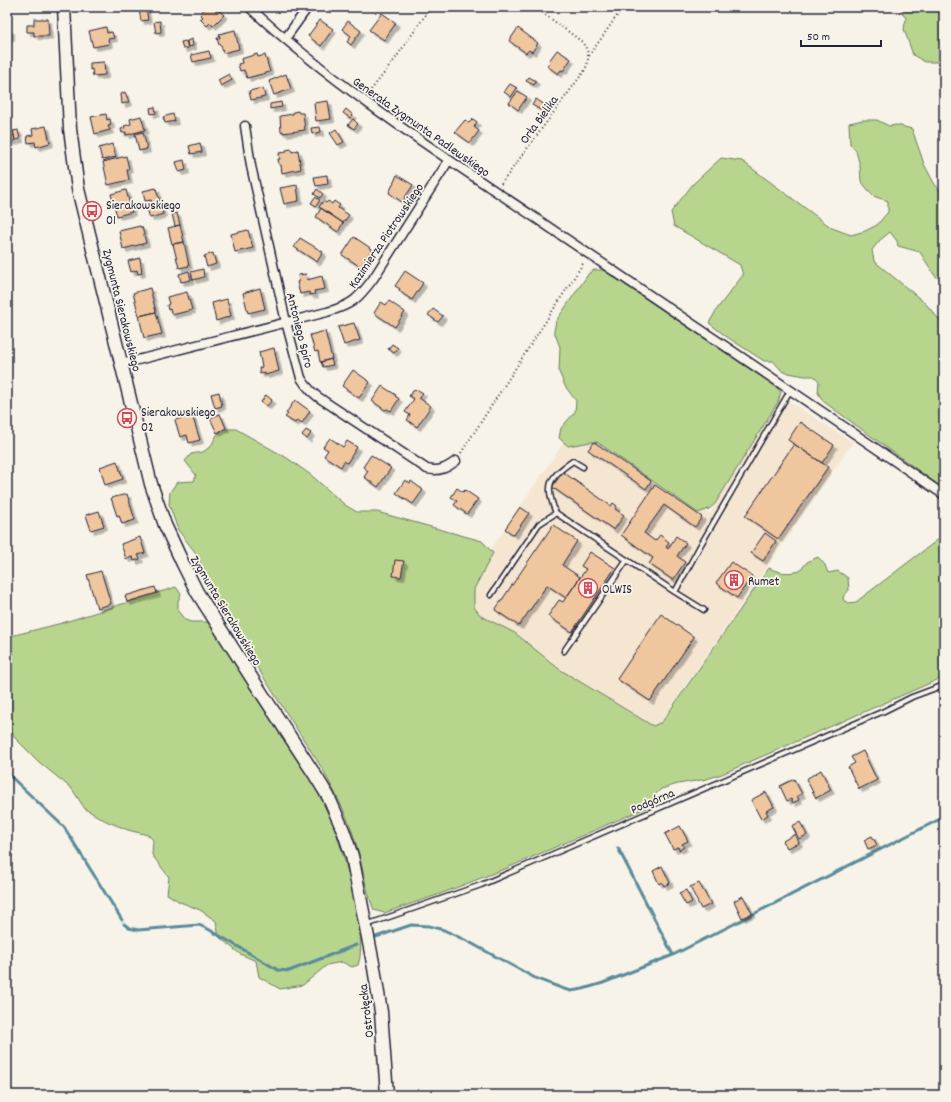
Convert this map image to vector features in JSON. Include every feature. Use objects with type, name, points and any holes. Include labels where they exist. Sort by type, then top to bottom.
[{"type":"street","name":"Zygmunta Sierakowskiego","points":[[64,7],[69,114],[78,189],[151,484],[165,525],[197,592],[328,796],[349,845],[365,925]]},
{"type":"street","name":"Generała Zygmunta Padlewskiego","points":[[249,7],[284,39],[356,96],[791,389],[944,495]]},
{"type":"street","points":[[284,39],[308,7]]},
{"type":"street","name":"Antoniego Spiro","points":[[245,126],[251,166],[286,322],[301,378],[305,385],[314,395],[427,469],[434,471],[442,470],[449,467],[456,461]]},
{"type":"street","name":"Kazimierza Piotrowskiego","points":[[122,364],[338,309],[351,303],[358,298],[373,279],[449,160]]},
{"type":"street","name":"Ostrołęcka","points":[[365,925],[381,1012],[387,1095]]},
{"type":"lane","points":[[675,592],[791,389]]},
{"type":"lane","points":[[583,467],[573,461],[562,468],[554,477],[550,484],[549,492],[556,513],[704,610]]},
{"type":"lane","points":[[491,595],[539,524],[556,513]]},
{"type":"lane","points":[[564,651],[627,560]]},
{"type":"lane","name":"Podgórna","points":[[365,925],[481,885],[912,697],[944,685]]},
{"type":"path","points":[[371,90],[393,62],[431,7]]},
{"type":"path","points":[[535,7],[581,41],[586,47],[589,56]]},
{"type":"path","name":"Orła Bielika","points":[[496,191],[585,70],[589,56],[623,7]]},
{"type":"path","points":[[456,461],[589,254]]},
{"type":"path","points":[[124,342],[136,351]]},
{"type":"shaded area","name":"Rumet","points":[[777,394],[853,442],[657,727],[450,609],[575,426],[710,514]]},
{"type":"green space","points":[[904,7],[944,7],[944,62],[925,62],[913,55],[904,29],[906,18],[901,12]]},
{"type":"green space","points":[[863,120],[877,120],[889,126],[897,125],[912,129],[924,164],[934,183],[944,196],[944,281],[935,276],[920,252],[898,246],[897,241],[890,232],[879,241],[872,250],[874,261],[925,303],[944,325],[944,489],[824,402],[818,393],[819,381],[814,376],[783,372],[773,361],[764,361],[727,337],[709,323],[717,309],[743,275],[740,265],[674,226],[671,212],[693,184],[721,158],[742,161],[832,228],[851,235],[865,231],[877,225],[888,212],[888,201],[873,196],[861,181],[860,166],[856,151],[850,144],[849,123]]},
{"type":"green space","points":[[594,270],[603,270],[775,386],[781,392],[778,402],[715,504],[709,509],[698,513],[597,442],[568,446],[559,438],[561,428],[575,412],[576,401],[565,386],[559,372],[560,347],[554,331],[556,321],[589,273]]},
{"type":"green space","points":[[223,429],[236,429],[287,458],[311,475],[345,505],[357,512],[377,512],[482,541],[493,553],[474,589],[474,607],[481,616],[515,633],[559,669],[653,726],[662,722],[769,568],[788,573],[796,572],[800,571],[807,562],[818,557],[825,565],[828,573],[838,571],[848,578],[849,590],[843,597],[844,601],[849,603],[856,602],[944,535],[944,677],[722,774],[707,779],[678,784],[661,789],[653,797],[648,807],[507,868],[440,894],[384,913],[374,910],[368,894],[353,835],[337,797],[323,770],[207,589],[204,569],[195,552],[178,530],[169,504],[170,492],[177,482],[194,481],[196,475],[185,461],[191,454],[203,452],[211,446],[216,436]]},
{"type":"green space","points":[[176,587],[181,594],[178,601],[178,611],[185,620],[191,622],[206,622],[215,626],[317,791],[329,815],[336,832],[353,892],[360,935],[358,965],[352,967],[342,962],[327,965],[303,985],[280,989],[259,977],[256,961],[240,954],[219,937],[216,921],[200,910],[180,902],[167,894],[169,877],[152,855],[153,840],[148,835],[128,830],[106,821],[85,809],[72,789],[39,762],[15,738],[7,722],[7,637],[62,623]]},
{"type":"building","points":[[206,7],[215,7],[224,15],[213,26],[210,23],[207,26],[200,19],[203,17],[200,14]]},
{"type":"building","points":[[146,8],[148,20],[141,21],[139,9]]},
{"type":"building","points":[[382,13],[396,23],[384,40],[369,30]]},
{"type":"building","points":[[34,19],[48,19],[49,36],[34,36],[34,32],[27,32],[27,25],[34,25]]},
{"type":"building","points":[[320,20],[333,29],[321,46],[308,36]]},
{"type":"building","points":[[160,21],[161,32],[156,33],[154,22]]},
{"type":"building","points":[[348,21],[361,31],[351,45],[347,42],[351,36],[342,29]]},
{"type":"building","points":[[106,27],[107,33],[112,32],[114,38],[108,39],[109,44],[93,47],[89,31]]},
{"type":"building","points":[[518,28],[538,43],[532,52],[529,50],[526,53],[509,41]]},
{"type":"building","points":[[7,30],[11,30],[11,37],[7,38]]},
{"type":"building","points":[[235,30],[239,49],[223,53],[217,38],[220,38],[219,34]]},
{"type":"building","points":[[192,39],[193,46],[188,47],[187,41]]},
{"type":"building","points":[[186,41],[188,48],[183,49],[181,42]]},
{"type":"building","points":[[557,50],[571,59],[563,71],[561,70],[558,74],[547,66]]},
{"type":"building","points":[[209,51],[211,58],[193,62],[191,55]]},
{"type":"building","points":[[257,54],[258,57],[265,55],[270,72],[247,78],[244,70],[240,71],[238,64],[242,63],[241,59]]},
{"type":"building","points":[[104,62],[105,75],[93,76],[92,69],[90,70],[90,63]]},
{"type":"building","points":[[229,74],[232,80],[221,86],[218,80]]},
{"type":"building","points":[[286,74],[291,89],[274,95],[269,81]]},
{"type":"building","points":[[529,77],[536,81],[534,85],[526,81]]},
{"type":"building","points":[[510,84],[517,88],[511,97],[504,92]]},
{"type":"building","points":[[263,88],[265,97],[251,100],[249,91]]},
{"type":"building","points":[[518,91],[527,97],[518,110],[509,103]]},
{"type":"building","points":[[125,92],[129,102],[122,104],[121,94]]},
{"type":"building","points":[[536,99],[545,105],[541,110],[532,105]]},
{"type":"building","points":[[328,101],[331,119],[316,121],[314,103]]},
{"type":"building","points":[[281,102],[282,107],[270,109],[270,104]]},
{"type":"building","points":[[155,107],[156,113],[151,114],[150,108]]},
{"type":"building","points":[[346,109],[353,115],[350,118],[343,113]]},
{"type":"building","points":[[298,111],[299,113],[303,113],[305,130],[281,132],[280,116],[293,114],[293,112]]},
{"type":"building","points":[[106,114],[107,120],[110,119],[111,125],[108,126],[110,130],[95,134],[91,117]]},
{"type":"building","points":[[173,114],[175,121],[165,123],[163,117]]},
{"type":"building","points":[[141,116],[145,130],[126,135],[126,132],[122,133],[121,129],[125,128],[124,126],[131,124],[130,119]]},
{"type":"building","points":[[353,119],[358,124],[354,129],[348,125]]},
{"type":"building","points":[[473,119],[477,122],[474,127],[479,131],[470,143],[455,132],[465,120],[469,123]]},
{"type":"building","points":[[46,126],[50,143],[36,147],[35,142],[28,143],[27,136],[33,135],[32,129]]},
{"type":"building","points":[[320,127],[321,132],[312,134],[311,128]]},
{"type":"building","points":[[336,129],[344,142],[338,145],[330,133]]},
{"type":"building","points":[[18,130],[20,139],[15,140],[13,131]]},
{"type":"building","points":[[13,131],[15,141],[7,142],[7,133]]},
{"type":"building","points":[[143,132],[147,149],[139,151],[135,134]]},
{"type":"building","points":[[200,143],[202,152],[191,154],[189,146]]},
{"type":"building","points":[[112,144],[116,157],[102,160],[99,148]]},
{"type":"building","points":[[291,149],[292,152],[298,150],[301,169],[282,173],[281,165],[279,165],[278,159],[280,159],[279,153],[286,152],[286,150]]},
{"type":"building","points":[[126,156],[129,169],[127,170],[129,180],[108,185],[103,162]]},
{"type":"building","points":[[184,160],[186,170],[179,172],[176,162]]},
{"type":"building","points":[[327,175],[328,184],[316,186],[314,177]]},
{"type":"building","points":[[397,175],[413,185],[402,202],[389,193]]},
{"type":"building","points":[[297,185],[299,201],[284,204],[280,188]]},
{"type":"building","points":[[156,188],[163,214],[150,218],[147,209],[153,208],[151,200],[145,201],[143,191]]},
{"type":"building","points":[[317,189],[323,194],[320,198],[314,194]]},
{"type":"building","points":[[126,190],[132,212],[117,216],[111,194]]},
{"type":"building","points":[[315,197],[320,200],[316,206],[311,203]]},
{"type":"building","points":[[323,201],[326,203],[328,201],[332,204],[334,201],[340,205],[338,208],[349,215],[343,223],[319,207]]},
{"type":"building","points":[[321,208],[343,223],[338,232],[316,217]]},
{"type":"building","points":[[177,213],[180,225],[175,226],[172,214]]},
{"type":"building","points":[[180,225],[184,242],[172,244],[168,228]]},
{"type":"building","points":[[140,226],[142,227],[146,243],[123,249],[119,231]]},
{"type":"building","points":[[248,230],[253,248],[235,252],[231,234]]},
{"type":"building","points":[[354,237],[372,249],[361,267],[342,255]]},
{"type":"building","points":[[300,238],[323,252],[317,262],[294,247]]},
{"type":"building","points":[[184,242],[189,266],[179,268],[173,244]]},
{"type":"building","points":[[213,253],[216,264],[207,267],[204,256]]},
{"type":"building","points":[[140,258],[142,273],[138,274],[137,270],[131,272],[128,261]]},
{"type":"building","points":[[203,269],[204,277],[193,280],[191,272]]},
{"type":"building","points":[[189,271],[191,280],[181,282],[179,274]]},
{"type":"building","points":[[405,271],[423,283],[412,300],[399,291],[400,289],[395,286]]},
{"type":"building","points":[[306,274],[307,280],[322,276],[325,289],[314,291],[315,294],[310,295],[309,292],[300,294],[297,282],[299,281],[298,275]]},
{"type":"building","points":[[150,288],[156,312],[139,316],[133,293]]},
{"type":"building","points":[[260,288],[265,309],[248,313],[243,293]]},
{"type":"building","points":[[187,292],[192,310],[172,315],[170,309],[168,310],[167,305],[169,304],[167,297]]},
{"type":"building","points":[[227,299],[231,316],[216,321],[212,303]]},
{"type":"building","points":[[389,301],[405,312],[395,327],[374,313],[381,302],[386,305]]},
{"type":"building","points":[[433,309],[443,316],[438,322],[428,315]]},
{"type":"building","points":[[156,312],[162,334],[144,338],[139,316]]},
{"type":"building","points":[[354,323],[360,340],[344,345],[338,327]]},
{"type":"building","points":[[325,331],[332,359],[320,362],[318,351],[315,352],[310,335]]},
{"type":"building","points":[[392,344],[398,348],[394,353],[388,349]]},
{"type":"building","points":[[274,348],[279,371],[265,375],[265,373],[260,374],[259,368],[262,367],[259,352]]},
{"type":"building","points":[[331,359],[333,365],[323,367],[321,362]]},
{"type":"building","points":[[353,370],[370,382],[359,398],[342,386]]},
{"type":"building","points":[[382,386],[396,395],[395,396],[399,399],[391,411],[387,409],[385,410],[372,401]]},
{"type":"building","points":[[418,390],[423,393],[419,398],[431,406],[417,427],[407,420],[410,415],[405,412],[414,399],[409,396],[413,391]]},
{"type":"building","points":[[219,392],[222,406],[215,408],[211,394]]},
{"type":"building","points":[[266,395],[272,400],[267,406],[261,402]]},
{"type":"building","points":[[295,400],[310,411],[302,423],[297,420],[295,423],[285,417]]},
{"type":"building","points":[[220,414],[226,428],[217,433],[210,418]]},
{"type":"building","points":[[192,415],[200,440],[189,443],[187,435],[180,437],[175,420]]},
{"type":"building","points":[[800,422],[834,445],[822,463],[788,440]]},
{"type":"building","points":[[306,430],[311,433],[307,439],[302,435]]},
{"type":"building","points":[[330,438],[343,447],[347,441],[357,447],[347,463],[344,461],[341,467],[324,456],[328,450],[323,447]]},
{"type":"building","points":[[594,442],[651,481],[646,489],[588,450]]},
{"type":"building","points":[[794,444],[828,467],[778,539],[745,516]]},
{"type":"building","points":[[371,455],[391,468],[378,487],[364,477],[368,471],[363,467]]},
{"type":"building","points":[[117,461],[123,479],[105,485],[100,467]]},
{"type":"building","points":[[563,472],[611,506],[613,503],[617,506],[615,509],[624,515],[614,530],[552,487]]},
{"type":"building","points":[[405,480],[410,483],[411,481],[423,490],[413,504],[396,493]]},
{"type":"building","points":[[655,485],[702,517],[695,527],[664,505],[644,533],[655,541],[660,535],[669,542],[666,547],[668,549],[676,536],[686,543],[677,556],[685,562],[673,580],[649,564],[653,558],[621,535]]},
{"type":"building","points":[[457,488],[463,492],[465,490],[478,499],[467,514],[454,505],[457,501],[451,497]]},
{"type":"building","points":[[127,494],[135,520],[122,524],[119,515],[117,516],[111,498]]},
{"type":"building","points":[[520,507],[529,513],[514,535],[505,529]]},
{"type":"building","points":[[99,511],[104,526],[91,530],[86,515]]},
{"type":"building","points":[[553,525],[577,541],[562,565],[580,577],[566,598],[547,585],[519,626],[495,610]]},
{"type":"building","points":[[765,533],[776,541],[763,561],[751,553]]},
{"type":"building","points":[[140,537],[145,553],[138,555],[140,559],[134,561],[133,557],[126,559],[121,544]]},
{"type":"building","name":"OLWIS","points":[[590,552],[615,568],[572,632],[548,616],[559,600],[563,602],[586,569],[581,566]]},
{"type":"building","points":[[395,560],[404,561],[401,577],[393,576]]},
{"type":"building","name":"Rumet","points":[[731,562],[752,576],[737,598],[716,583]]},
{"type":"building","points":[[101,571],[111,604],[97,608],[87,575]]},
{"type":"building","points":[[155,587],[157,593],[127,602],[125,596]]},
{"type":"building","points":[[661,614],[694,637],[650,701],[617,679]]},
{"type":"building","points":[[863,751],[877,780],[859,789],[848,767],[855,763],[851,757]]},
{"type":"building","points":[[821,770],[831,790],[816,798],[806,779]]},
{"type":"building","points":[[794,779],[802,794],[797,796],[799,800],[793,803],[791,799],[787,801],[780,786]]},
{"type":"building","points":[[766,792],[774,807],[766,811],[768,815],[761,819],[751,800]]},
{"type":"building","points":[[800,822],[807,835],[799,839],[792,826]]},
{"type":"building","points":[[680,826],[688,841],[682,844],[684,847],[679,850],[678,847],[673,849],[665,834]]},
{"type":"building","points":[[795,834],[799,843],[787,848],[783,841]]},
{"type":"building","points":[[872,836],[877,845],[868,849],[864,840]]},
{"type":"building","points":[[662,866],[670,883],[664,886],[662,882],[659,884],[653,871]]},
{"type":"building","points":[[699,883],[711,904],[701,909],[690,887]]},
{"type":"building","points":[[686,890],[692,902],[686,905],[679,893]]},
{"type":"building","points":[[743,896],[752,913],[742,918],[734,901]]},
{"type":"waterway","points":[[7,773],[64,827],[122,920]]},
{"type":"waterway","points":[[376,937],[411,925],[429,926],[444,930],[469,942],[535,978],[571,991],[583,989],[603,983],[673,955],[944,817]]},
{"type":"waterway","points":[[618,848],[673,955]]},
{"type":"waterway","points":[[124,924],[129,928],[138,930],[199,925],[278,970],[289,971],[356,945]]},
{"type":"place","name":"Sierakowskiego 01","points":[[92,211]]},
{"type":"place","name":"Sierakowskiego 02","points":[[127,418]]},
{"type":"place","name":"Rumet","points":[[734,580]]},
{"type":"place","name":"OLWIS","points":[[588,588]]}]
